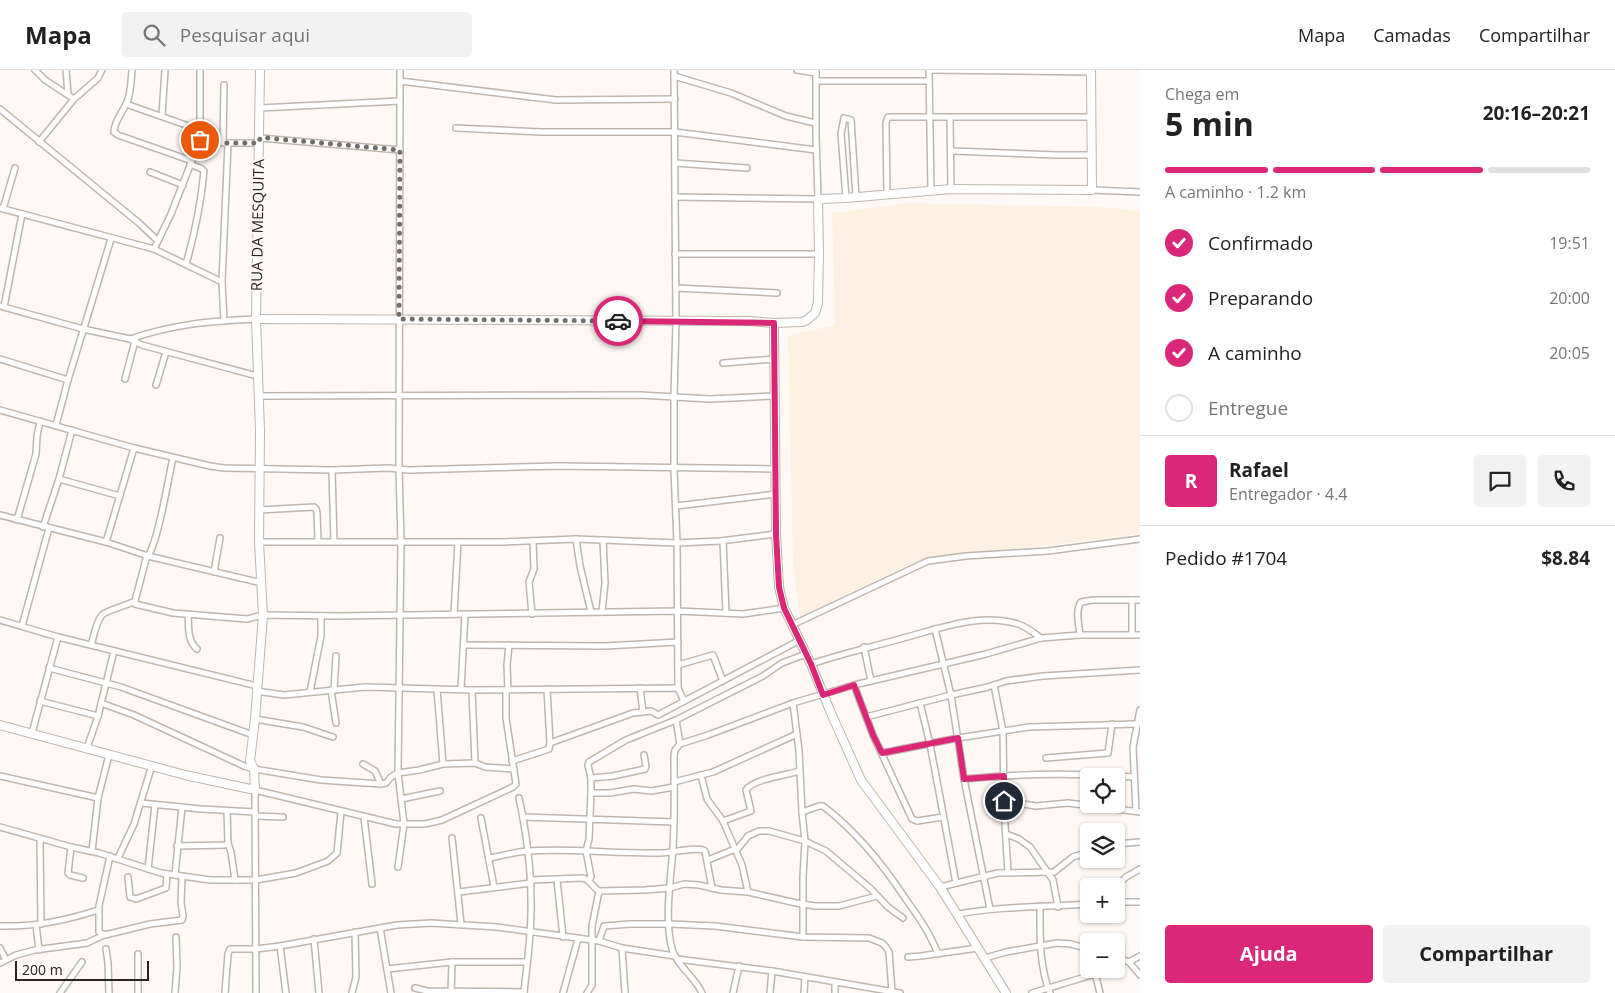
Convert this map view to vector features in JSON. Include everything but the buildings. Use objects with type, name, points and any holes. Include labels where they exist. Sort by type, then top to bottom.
[{"type":"street","points":[[35,70],[45,80],[74,99]]},
{"type":"street","points":[[66,70],[68,94]]},
{"type":"street","points":[[39,142],[74,99],[98,78],[102,70]]},
{"type":"street","points":[[132,70],[126,104],[114,128],[116,133],[191,162],[204,171],[202,198],[196,230],[186,264]]},
{"type":"street","points":[[162,115],[165,70]]},
{"type":"street","points":[[154,249],[183,185],[200,140],[200,70]]},
{"type":"street","name":"RUA DA MESQUITA","points":[[255,790],[254,769],[250,760],[263,615],[259,542],[260,468],[256,320],[260,70]]},
{"type":"street","points":[[398,867],[404,824],[398,772],[401,543],[399,469],[400,70]]},
{"type":"street","points":[[674,70],[676,288],[674,469],[677,543],[678,688],[684,701]]},
{"type":"street","points":[[132,340],[162,328],[224,321],[256,320],[332,321],[399,319],[774,323],[802,322],[807,320],[815,313],[818,303],[817,81],[816,72],[797,70]]},
{"type":"street","points":[[931,190],[928,70],[1091,71],[1092,190]]},
{"type":"street","points":[[674,76],[731,93],[786,116],[816,123]]},
{"type":"street","points":[[400,81],[556,100],[674,99]]},
{"type":"street","points":[[817,81],[928,81]]},
{"type":"street","points":[[224,85],[225,143],[222,282],[224,321]]},
{"type":"street","points":[[260,108],[400,102]]},
{"type":"street","points":[[126,104],[162,115],[200,130]]},
{"type":"street","points":[[0,110],[139,223],[158,241]]},
{"type":"street","points":[[887,194],[886,121],[890,117],[1092,116]]},
{"type":"street","points":[[846,198],[842,134],[844,118],[851,120],[856,197]]},
{"type":"street","points":[[950,118],[952,151],[951,189]]},
{"type":"street","points":[[456,128],[542,132],[675,132],[816,150]]},
{"type":"street","points":[[200,140],[225,143],[259,140],[400,150]]},
{"type":"street","points":[[952,151],[1092,155]]},
{"type":"street","points":[[675,163],[746,168]]},
{"type":"street","points":[[15,168],[2,208],[154,249],[222,282]]},
{"type":"street","points":[[150,172],[183,185]]},
{"type":"street","points":[[675,197],[818,199],[951,189],[1140,192]]},
{"type":"street","points":[[22,214],[2,307],[132,340],[142,346],[257,376]]},
{"type":"street","points":[[56,425],[111,238]]},
{"type":"street","points":[[675,254],[819,254]]},
{"type":"street","points":[[676,288],[777,293]]},
{"type":"street","points":[[774,323],[776,534],[779,587],[784,608],[811,664],[861,780],[940,887],[1006,993]]},
{"type":"street","points":[[125,379],[132,340]]},
{"type":"street","points":[[156,385],[166,352]]},
{"type":"street","points":[[0,358],[68,380]]},
{"type":"street","points":[[723,363],[775,359]]},
{"type":"street","points":[[259,396],[399,394],[674,396],[710,399],[775,396]]},
{"type":"street","points":[[0,410],[134,448],[224,468],[332,470],[388,468],[409,470],[558,466],[776,469]]},
{"type":"street","points":[[18,520],[36,454],[40,421]]},
{"type":"street","points":[[22,626],[72,430]]},
{"type":"street","points":[[106,542],[134,448]]},
{"type":"street","points":[[91,645],[102,615],[125,607],[135,601],[146,559],[160,518],[173,458]]},
{"type":"street","points":[[332,470],[334,542]]},
{"type":"street","points":[[59,479],[120,496]]},
{"type":"street","points":[[676,506],[776,494]]},
{"type":"street","points":[[259,510],[314,507],[317,513],[318,542]]},
{"type":"street","points":[[0,515],[106,542],[148,556],[262,583]]},
{"type":"street","points":[[259,542],[401,543],[576,539],[677,543],[723,541],[776,534]]},
{"type":"street","points":[[214,572],[220,538]]},
{"type":"street","points":[[576,539],[591,612]]},
{"type":"street","points":[[792,624],[928,561],[966,556],[1048,551],[1140,539]]},
{"type":"street","points":[[532,614],[529,582],[534,569],[533,540]]},
{"type":"street","points":[[602,612],[605,583],[603,540]]},
{"type":"street","points":[[723,541],[726,613]]},
{"type":"street","points":[[454,614],[458,542]]},
{"type":"street","points":[[1132,600],[1132,634]]},
{"type":"street","points":[[1080,635],[1078,611],[1081,602],[1140,600]]},
{"type":"street","points":[[135,601],[136,604],[154,610],[188,615],[247,619],[263,615],[532,614],[678,611],[743,614],[784,608]]},
{"type":"street","points":[[461,690],[465,614]]},
{"type":"street","points":[[188,615],[189,634],[198,649]]},
{"type":"street","points":[[310,692],[321,636],[321,616]]},
{"type":"street","points":[[0,620],[58,637],[284,695],[365,687],[461,690],[678,688]]},
{"type":"street","points":[[811,664],[864,647],[975,621],[993,620],[1016,624],[1026,627],[1041,638]]},
{"type":"street","points":[[935,629],[951,695],[964,779],[990,909]]},
{"type":"street","points":[[702,993],[676,958],[672,948],[669,924],[674,822],[674,755],[675,750],[680,744],[793,703],[854,685],[986,654],[1041,638],[1080,635],[1140,635]]},
{"type":"street","points":[[32,733],[58,637]]},
{"type":"street","points":[[464,645],[605,646],[678,642]]},
{"type":"street","points":[[0,725],[186,775],[342,812],[396,824],[425,824],[442,820],[513,787],[517,781],[506,718],[509,645]]},
{"type":"street","points":[[550,743],[632,713],[652,712],[658,715],[723,680],[803,647]]},
{"type":"street","points":[[589,880],[591,876],[586,851],[591,793],[589,762],[626,740],[676,720],[763,676],[803,647]]},
{"type":"street","points":[[864,647],[871,681]]},
{"type":"street","points":[[87,748],[98,716],[114,651]]},
{"type":"street","points":[[336,656],[333,690],[336,722]]},
{"type":"street","points":[[678,665],[713,656],[723,680]]},
{"type":"street","points":[[49,668],[106,683],[253,735]]},
{"type":"street","points":[[866,717],[1006,681],[1042,676],[1140,670]]},
{"type":"street","points":[[854,685],[876,742],[914,821],[943,817]]},
{"type":"street","points":[[994,685],[1003,731],[1008,872]]},
{"type":"street","points":[[512,761],[549,749],[547,688]]},
{"type":"street","points":[[640,688],[643,712]]},
{"type":"street","points":[[437,689],[444,764]]},
{"type":"street","points":[[472,690],[475,763]]},
{"type":"street","points":[[40,701],[98,716]]},
{"type":"street","points":[[101,703],[134,715],[223,757],[254,769],[346,783],[381,784],[386,783],[398,772],[419,770],[444,764],[475,763],[486,767],[514,769]]},
{"type":"street","points":[[793,703],[806,841],[803,877],[803,936]]},
{"type":"street","points":[[920,704],[930,744],[956,883]]},
{"type":"street","points":[[1004,801],[1030,806],[1068,803],[1138,812],[1133,746],[1140,710]]},
{"type":"street","points":[[255,718],[303,727],[332,736]]},
{"type":"street","points":[[676,720],[680,744]]},
{"type":"street","points":[[1046,758],[1108,753],[1112,724]]},
{"type":"street","points":[[882,753],[958,738],[1029,727],[1137,724]]},
{"type":"street","points":[[591,793],[610,793],[634,789],[651,790],[674,784],[713,772],[797,734]]},
{"type":"street","points":[[92,851],[98,798],[109,754]]},
{"type":"street","points":[[590,778],[612,776],[645,769],[644,755]]},
{"type":"street","points":[[363,764],[375,771],[381,784]]},
{"type":"street","points":[[118,858],[141,803],[152,765]]},
{"type":"street","points":[[723,821],[751,811],[746,790],[748,786],[761,780],[800,771]]},
{"type":"street","points":[[964,779],[1057,774],[1080,775]]},
{"type":"street","points":[[0,776],[98,798]]},
{"type":"street","points":[[701,776],[707,799],[723,821],[742,865],[748,892]]},
{"type":"street","points":[[1125,777],[1134,777]]},
{"type":"street","points":[[255,790],[256,993]]},
{"type":"street","points":[[401,799],[440,791]]},
{"type":"street","points":[[416,988],[433,992],[524,993],[530,932],[531,881],[519,798]]},
{"type":"street","points":[[141,803],[283,817]]},
{"type":"street","points":[[148,869],[156,804]]},
{"type":"street","points":[[802,812],[823,806],[856,835],[876,857],[907,899],[929,933],[938,954]]},
{"type":"street","points":[[175,875],[182,807]]},
{"type":"street","points":[[228,811],[228,843],[235,880]]},
{"type":"street","points":[[0,827],[118,858],[166,874],[210,880],[256,880],[296,873],[334,858],[337,853],[342,812]]},
{"type":"street","points":[[523,816],[674,822]]},
{"type":"street","points":[[364,817],[372,884]]},
{"type":"street","points":[[480,818],[494,888]]},
{"type":"street","points":[[708,860],[735,850],[751,834],[759,831],[769,831],[806,841],[826,851],[903,918]]},
{"type":"street","points":[[1006,834],[1023,841],[1030,848],[1053,880],[1058,906]]},
{"type":"street","points":[[452,838],[461,924]]},
{"type":"street","points":[[39,950],[40,839]]},
{"type":"street","points":[[1125,843],[1140,842]]},
{"type":"street","points":[[177,846],[204,846],[228,843]]},
{"type":"street","points":[[71,847],[68,873],[83,878]]},
{"type":"street","points":[[489,858],[527,851],[647,854],[672,853],[700,848],[705,851],[708,860],[712,888]]},
{"type":"street","points":[[940,887],[988,874],[1008,872],[1047,873],[1058,870],[1073,857],[1080,855]]},
{"type":"street","points":[[105,935],[99,932],[98,910],[110,856]]},
{"type":"street","points":[[1125,878],[1140,868]]},
{"type":"street","points":[[128,878],[130,897],[136,899],[166,888],[166,874]]},
{"type":"street","points":[[0,962],[16,955],[87,943],[105,935],[150,924],[182,920],[182,876]]},
{"type":"street","points":[[459,892],[531,881],[583,878],[589,880],[599,890],[645,890],[670,888],[684,884],[699,885],[748,892],[804,905],[839,906],[877,896]]},
{"type":"street","points":[[557,880],[563,937]]},
{"type":"street","points":[[587,993],[592,986],[593,916],[599,890]]},
{"type":"street","points":[[1125,902],[1140,902]]},
{"type":"street","points":[[958,914],[990,909],[1080,905]]},
{"type":"street","points":[[1040,906],[1041,946],[1049,991]]},
{"type":"street","points":[[0,926],[39,925],[68,920],[98,910]]},
{"type":"street","points":[[224,993],[228,951],[230,949],[256,949],[280,946],[406,924],[461,924],[599,941],[622,948],[676,958],[772,971],[835,982],[864,990],[900,993]]},
{"type":"street","points":[[599,941],[602,929],[606,925],[669,924],[725,927],[803,936],[869,938],[882,943],[886,947],[890,960],[892,992]]},
{"type":"street","points":[[380,928],[391,993]]},
{"type":"street","points":[[352,993],[356,978],[355,932]]},
{"type":"street","points":[[175,993],[177,967],[176,937]]},
{"type":"street","points":[[314,939],[319,993]]},
{"type":"street","points":[[563,993],[578,939]]},
{"type":"street","points":[[985,958],[1006,952],[1064,943],[1080,947]]},
{"type":"street","points":[[280,946],[286,993]]},
{"type":"street","points":[[0,948],[6,960]]},
{"type":"street","points":[[622,948],[625,993]]},
{"type":"street","points":[[908,956],[978,948]]},
{"type":"street","points":[[106,949],[109,993]]},
{"type":"street","points":[[138,954],[138,993]]},
{"type":"street","points":[[1129,962],[1140,956]]},
{"type":"street","points":[[1125,960],[1129,962],[1140,975]]},
{"type":"street","points":[[60,993],[82,962]]},
{"type":"street","points":[[387,969],[452,962],[527,962]]},
{"type":"street","points":[[451,992],[452,962]]},
{"type":"street","points":[[732,993],[739,966]]},
{"type":"street","points":[[770,993],[772,971]]},
{"type":"street","points":[[804,993],[805,977]]},
{"type":"street","points":[[1032,993],[1049,991],[1080,978]]},
{"type":"street","points":[[1096,978],[1100,993]]},
{"type":"street","points":[[835,982],[835,993]]},
{"type":"shaded area","points":[[909,203],[1103,207],[1140,211],[1140,534],[1025,548],[932,556],[905,566],[800,617],[793,561],[788,336],[835,325],[832,213]]},
{"type":"way so far","points":[[200,140],[223,143],[259,143],[260,138],[267,138],[400,150],[399,319],[618,321]]},
{"type":"route","points":[[618,321],[750,321],[774,323],[776,534],[779,587],[784,608],[811,664],[823,695],[854,685],[882,753],[958,738],[964,779],[1004,776],[1004,801]]}]
